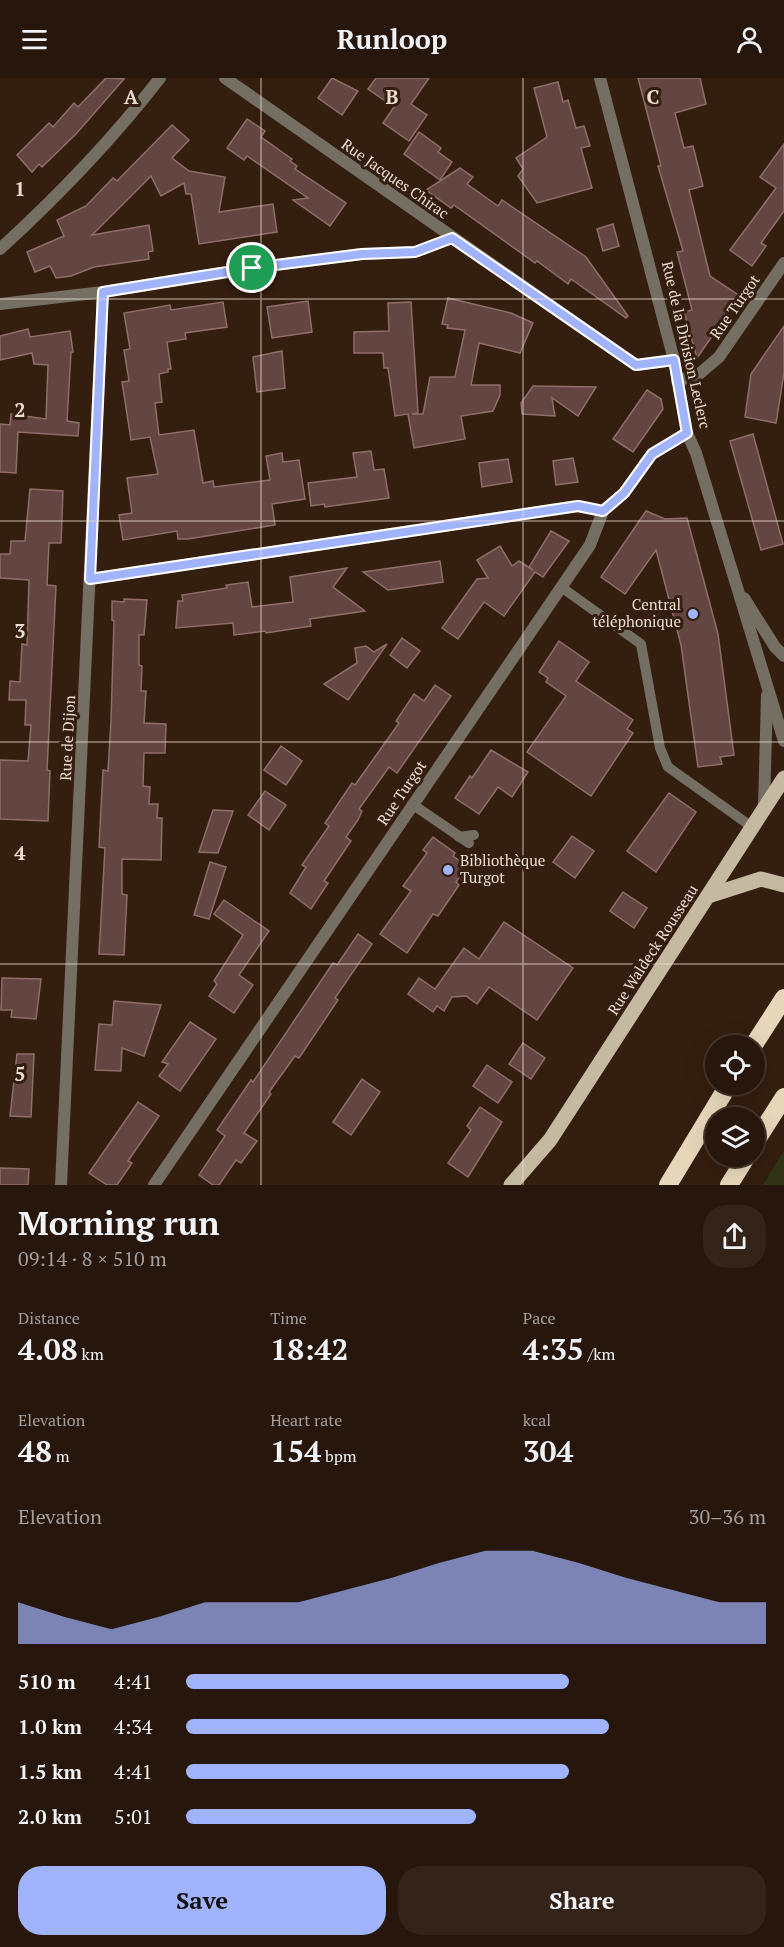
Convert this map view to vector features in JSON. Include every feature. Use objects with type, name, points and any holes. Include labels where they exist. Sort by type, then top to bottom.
[{"type":"highway","points":[[760,1035],[784,998]]},
{"type":"highway","points":[[668,1185],[722,1095]]},
{"type":"highway","points":[[765,1127],[784,1097]]},
{"type":"highway","points":[[729,1185],[740,1167]]},
{"type":"main road","name":"Rue Waldeck Rousseau","points":[[526,1185],[550,1140],[711,895],[784,778]]},
{"type":"main road","points":[[711,895],[761,879],[784,885]]},
{"type":"main road","name":"Rue Waldeck Rousseau","points":[[511,1185],[550,1140]]},
{"type":"street","points":[[0,249],[55,198],[125,124],[160,78]]},
{"type":"street","name":"Rue Jacques Chirac","points":[[225,78],[636,365],[674,360]]},
{"type":"street","name":"Rue de la Division Leclerc","points":[[600,78],[674,360],[687,433],[696,453],[784,741]]},
{"type":"street","points":[[0,304],[103,292],[252,268],[362,254],[415,252],[452,238]]},
{"type":"street","name":"Rue Turgot","points":[[677,381],[698,375],[719,357],[784,263]]},
{"type":"street","name":"Rue de Dijon","points":[[61,1185],[103,292]]},
{"type":"street","name":"Rue Turgot","points":[[154,1185],[590,545],[603,511],[624,493],[652,454],[687,433]]},
{"type":"street","points":[[90,579],[578,506],[603,511]]},
{"type":"street","name":"Rue de la Division Leclerc","points":[[735,584],[775,647],[784,656]]},
{"type":"street","name":"Rue de la Division Leclerc","points":[[764,808],[767,691]]},
{"type":"lane","points":[[561,587],[641,644],[660,748],[668,767],[752,827]]},
{"type":"lane","points":[[412,804],[468,838]]},
{"type":"green space","points":[[784,1150],[784,1185],[763,1185]]},
{"type":"building","points":[[106,78],[124,79],[76,134],[42,167],[39,164],[32,172],[17,155],[49,123],[53,127],[74,103],[78,107]]},
{"type":"building","points":[[332,78],[358,91],[342,115],[318,98]]},
{"type":"building","points":[[376,78],[429,78],[411,104],[427,115],[409,141],[383,123],[394,107],[368,89]]},
{"type":"building","points":[[638,78],[700,78],[706,104],[675,113],[684,148],[693,146],[703,186],[689,190],[710,276],[740,296],[697,358],[684,312],[692,310],[677,252],[683,251],[658,166],[661,166]]},
{"type":"building","points":[[558,82],[563,102],[568,100],[576,128],[584,126],[590,146],[581,148],[592,188],[537,203],[518,176],[523,169],[516,158],[547,137],[534,88]]},
{"type":"building","points":[[247,119],[265,131],[261,137],[292,159],[290,161],[297,166],[295,169],[346,203],[330,226],[293,200],[308,198],[247,156],[244,160],[227,148]]},
{"type":"building","points":[[172,125],[189,140],[172,158],[189,171],[225,177],[219,212],[273,204],[277,232],[199,244],[191,194],[186,194],[184,183],[161,196],[151,176],[92,235],[149,225],[153,251],[148,252],[149,259],[94,267],[71,276],[56,278],[50,266],[35,272],[27,252],[64,236],[57,220],[86,206],[113,178],[117,181]]},
{"type":"building","points":[[419,132],[441,148],[438,152],[452,162],[440,180],[404,154]]},
{"type":"building","points":[[784,144],[784,211],[761,243],[766,246],[752,266],[730,250],[776,188],[760,177]]},
{"type":"building","points":[[460,168],[473,177],[467,184],[498,206],[502,200],[586,257],[628,316],[626,318],[571,279],[568,284],[454,205],[451,208],[426,190]]},
{"type":"building","points":[[613,224],[619,246],[603,251],[597,229]]},
{"type":"building","points":[[448,298],[511,313],[533,323],[520,353],[479,343],[471,385],[500,385],[500,395],[493,411],[461,416],[465,439],[414,448],[408,414],[395,416],[388,368],[384,368],[383,353],[354,353],[354,332],[389,331],[388,303],[411,302],[418,413],[412,414],[423,414],[430,377],[455,377],[465,330],[447,328],[448,325],[442,324]]},
{"type":"building","points":[[308,301],[312,332],[272,338],[267,307]]},
{"type":"building","points":[[223,302],[227,327],[185,333],[186,339],[167,342],[171,369],[159,374],[162,402],[155,403],[159,435],[194,430],[203,483],[213,481],[214,487],[270,480],[266,456],[282,453],[283,462],[299,460],[305,499],[272,504],[275,525],[188,539],[178,539],[177,531],[123,540],[119,515],[132,513],[127,478],[158,474],[150,437],[131,440],[122,382],[129,381],[124,350],[130,349],[124,313],[170,305],[171,310]]},
{"type":"building","points":[[784,326],[784,373],[776,423],[745,417],[751,374]]},
{"type":"building","points":[[28,329],[30,337],[70,331],[73,352],[71,352],[67,421],[79,423],[78,436],[18,432],[16,473],[0,472],[0,424],[10,425],[11,414],[46,419],[48,365],[34,364],[32,353],[0,360],[0,336]]},
{"type":"building","points":[[282,351],[285,388],[257,392],[253,357]]},
{"type":"building","points":[[533,386],[596,387],[578,416],[552,398],[555,416],[522,414],[521,403]]},
{"type":"building","points":[[647,390],[661,399],[663,409],[633,452],[613,439]]},
{"type":"building","points":[[753,434],[783,544],[761,550],[730,441]]},
{"type":"building","points":[[371,451],[374,470],[384,469],[389,498],[325,507],[324,504],[311,506],[308,483],[357,477],[353,453]]},
{"type":"building","points":[[573,458],[578,482],[556,485],[553,461]]},
{"type":"building","points":[[508,459],[512,482],[482,487],[479,463]]},
{"type":"building","points":[[30,489],[63,491],[61,543],[49,543],[47,585],[56,586],[47,770],[50,771],[48,821],[0,819],[0,760],[28,761],[31,725],[25,725],[26,700],[9,700],[10,681],[20,682],[22,644],[27,645],[29,580],[0,578],[0,554],[10,554],[11,541],[25,541]]},
{"type":"building","name":"Central téléphonique","points":[[646,511],[665,519],[687,518],[718,634],[734,755],[720,757],[722,764],[698,767],[681,645],[656,550],[625,594],[601,577]]},
{"type":"building","points":[[551,531],[569,541],[543,577],[535,572],[504,616],[484,602],[458,639],[442,628],[477,579],[488,578],[477,560],[500,546],[512,566],[519,561],[533,570],[529,567]]},
{"type":"building","points":[[440,561],[443,582],[388,590],[363,572]]},
{"type":"building","points":[[347,568],[333,587],[365,611],[310,619],[311,626],[266,633],[265,631],[234,635],[233,623],[176,628],[178,601],[183,601],[182,595],[227,588],[226,585],[248,582],[252,607],[293,602],[290,577]]},
{"type":"building","points":[[124,599],[147,600],[144,635],[139,635],[139,665],[142,666],[141,691],[146,691],[144,723],[166,724],[165,753],[144,753],[143,786],[150,787],[149,804],[158,804],[157,818],[162,818],[161,860],[122,859],[122,894],[127,895],[124,955],[99,954],[105,848],[99,847],[103,770],[108,771],[111,721],[114,621],[112,620],[112,601],[124,602]]},
{"type":"building","points":[[402,638],[420,651],[407,668],[390,655]]},
{"type":"building","points":[[559,641],[589,662],[576,681],[633,720],[627,729],[633,733],[591,796],[527,752],[566,696],[546,682],[548,678],[539,672]]},
{"type":"building","points":[[387,644],[348,700],[324,684],[357,663],[355,648],[366,646],[374,652]]},
{"type":"building","points":[[435,685],[451,696],[397,773],[389,767],[359,809],[362,811],[358,820],[346,837],[351,841],[324,881],[328,883],[311,909],[290,893],[306,867],[302,865],[329,826],[325,823],[352,783],[355,785],[399,723],[396,721],[414,694],[424,701]]},
{"type":"building","points":[[281,746],[302,761],[286,785],[264,770]]},
{"type":"building","points":[[491,750],[528,772],[512,797],[498,787],[479,814],[455,798]]},
{"type":"building","points":[[265,791],[286,805],[269,830],[248,815]]},
{"type":"building","points":[[669,793],[696,812],[656,872],[627,851]]},
{"type":"building","points":[[213,810],[233,811],[218,853],[199,852]]},
{"type":"building","points":[[572,836],[594,851],[575,878],[553,862]]},
{"type":"building","points":[[433,837],[455,853],[453,856],[467,866],[456,882],[459,885],[438,916],[433,914],[407,953],[380,934],[411,891],[403,886],[427,853],[423,850]]},
{"type":"building","points":[[210,862],[226,867],[209,919],[194,915]]},
{"type":"building","points":[[623,892],[647,908],[634,928],[610,911]]},
{"type":"building","points":[[224,900],[269,931],[239,975],[253,985],[234,1013],[209,996],[217,984],[214,981],[243,935],[214,914]]},
{"type":"building","points":[[504,922],[573,968],[537,1020],[489,987],[477,1004],[466,996],[452,997],[444,1011],[437,1006],[433,1012],[408,994],[419,978],[435,989],[464,948],[479,959]]},
{"type":"building","points":[[358,934],[372,944],[335,998],[338,1000],[299,1058],[295,1056],[244,1133],[257,1141],[241,1163],[236,1160],[219,1185],[213,1185],[199,1175],[225,1136],[217,1130],[251,1080],[253,1082],[333,963],[337,965]]},
{"type":"building","points":[[2,978],[41,979],[36,1019],[11,1017],[12,1010],[1,1010]]},
{"type":"building","points":[[114,1001],[161,1005],[144,1056],[122,1048],[121,1071],[95,1070],[99,1024],[112,1025]]},
{"type":"building","points":[[190,1022],[216,1039],[180,1091],[159,1076],[168,1064],[162,1062]]},
{"type":"building","points":[[523,1043],[545,1058],[531,1079],[509,1064]]},
{"type":"building","points":[[17,1054],[34,1054],[31,1117],[10,1116]]},
{"type":"building","points":[[487,1065],[512,1082],[498,1103],[473,1086]]},
{"type":"building","points":[[362,1079],[380,1092],[351,1135],[333,1122]]},
{"type":"building","points":[[138,1102],[159,1116],[128,1161],[132,1163],[117,1185],[107,1185],[89,1173]]},
{"type":"building","points":[[480,1107],[502,1122],[468,1177],[448,1163],[471,1130],[467,1126]]},
{"type":"building","points":[[0,1168],[29,1169],[28,1185],[0,1185]]},
{"type":"place","name":"Central téléphonique","points":[[693,614]]},
{"type":"place","name":"Bibliothèque Turgot","points":[[448,870]]},
{"type":"route","points":[[452,238],[636,365],[654,365],[674,360],[687,433],[652,454],[624,493],[603,511],[578,506],[90,579],[103,292],[252,268],[362,254],[415,252],[452,238]]}]
